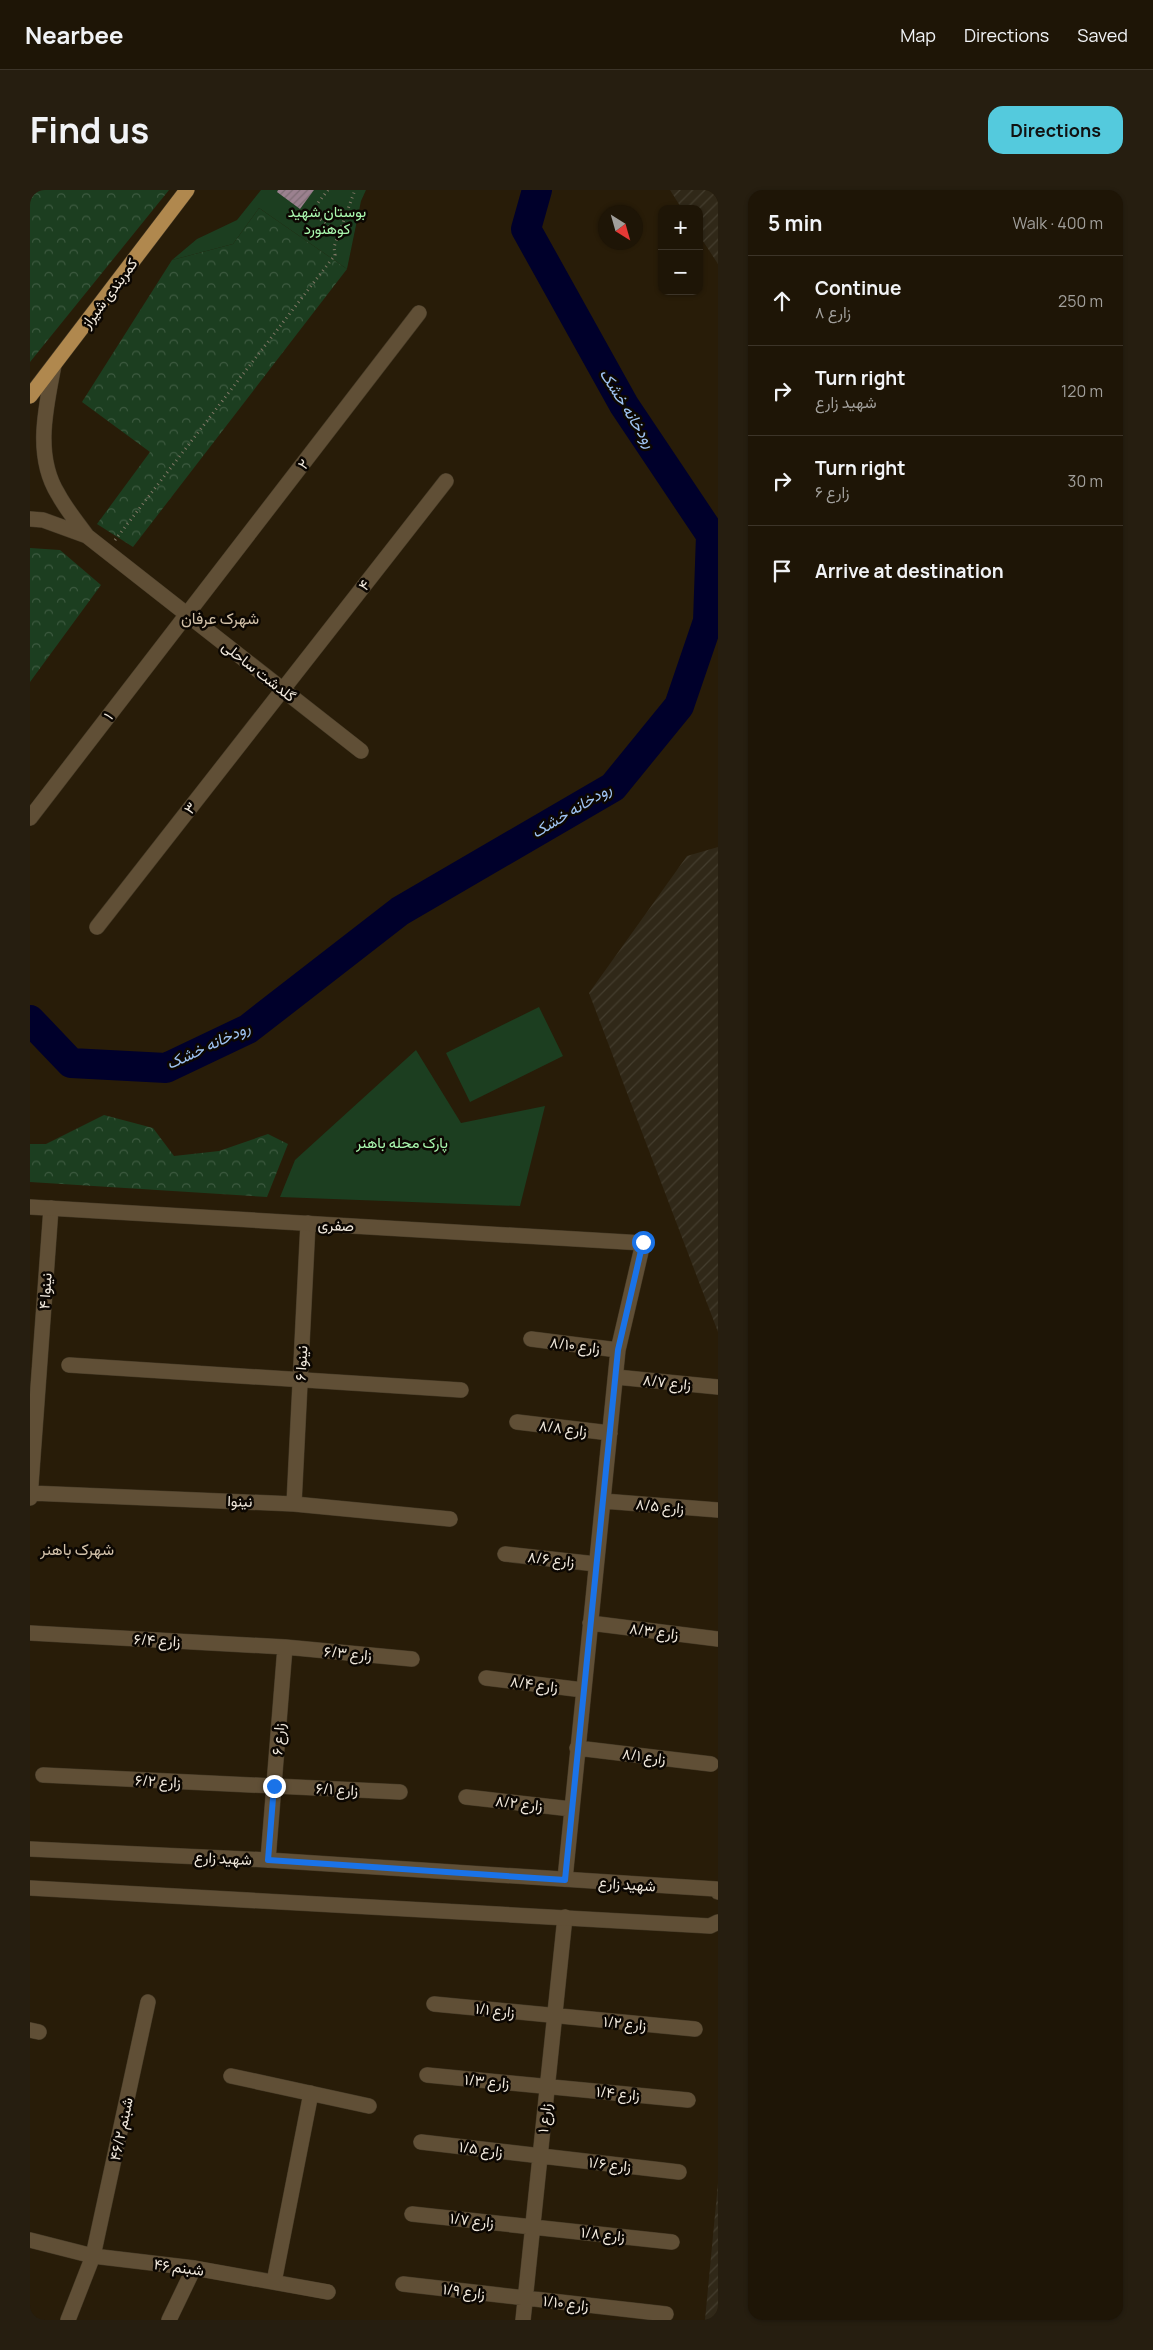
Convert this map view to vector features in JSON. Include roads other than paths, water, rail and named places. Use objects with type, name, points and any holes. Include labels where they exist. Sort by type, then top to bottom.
[{"type":"highway","name":"کمربندی شیراز","points":[[30,396],[187,190]]},
{"type":"street","name":"۲","points":[[187,614],[419,313]]},
{"type":"street","name":"گلدشت ساحلی","points":[[54,365],[44,421],[45,462],[57,493],[87,536],[360,751]]},
{"type":"street","name":"۴","points":[[283,690],[446,481]]},
{"type":"street","name":"گلدشت ساحلی","points":[[30,519],[43,520],[87,536]]},
{"type":"street","name":"۱","points":[[30,818],[187,614]]},
{"type":"street","name":"۳","points":[[98,927],[283,690]]},
{"type":"street","name":"صفری","points":[[30,1207],[643,1242],[618,1350]]},
{"type":"street","name":"۴ نینوا","points":[[30,1498],[51,1208]]},
{"type":"street","name":"۶ نینوا","points":[[294,1504],[308,1223]]},
{"type":"street","name":"۸/۱۰ زارع","points":[[531,1339],[618,1350]]},
{"type":"street","points":[[565,1880],[618,1350]]},
{"type":"street","points":[[69,1365],[461,1390]]},
{"type":"street","name":"۸/۷ زارع","points":[[616,1377],[718,1387]]},
{"type":"street","name":"۸/۸ زارع","points":[[517,1422],[610,1433]]},
{"type":"street","name":"نینوا","points":[[30,1493],[294,1504],[450,1519]]},
{"type":"street","name":"۸/۵ زارع","points":[[603,1501],[718,1510]]},
{"type":"street","name":"۸/۶ زارع","points":[[505,1554],[596,1564]]},
{"type":"street","name":"۸/۳ زارع","points":[[590,1623],[718,1639]]},
{"type":"street","name":"۶/۴ زارع","points":[[30,1632],[285,1647]]},
{"type":"street","name":"۶/۳ زارع","points":[[285,1647],[412,1659]]},
{"type":"street","name":"۶ زارع","points":[[268,1860],[285,1647]]},
{"type":"street","name":"۸/۴ زارع","points":[[486,1678],[583,1690]]},
{"type":"street","name":"۸/۱ زارع","points":[[578,1748],[711,1764]]},
{"type":"street","name":"۶/۲ زارع","points":[[43,1775],[274,1786]]},
{"type":"street","name":"۶/۱ زارع","points":[[274,1786],[400,1792]]},
{"type":"street","name":"۸/۲ زارع","points":[[466,1797],[571,1808]]},
{"type":"street","name":"شهید زارع","points":[[30,1849],[268,1860],[717,1890]]},
{"type":"street","points":[[30,1888],[714,1924]]},
{"type":"street","name":"۱ زارع","points":[[523,2320],[564,1917]]},
{"type":"street","name":"۴۶/۲ شبنم","points":[[68,2320],[93,2256],[148,2002]]},
{"type":"street","name":"۱/۱ زارع","points":[[434,2004],[555,2016]]},
{"type":"street","name":"۱/۲ زارع","points":[[555,2016],[695,2029]]},
{"type":"street","name":"۱/۳ زارع","points":[[427,2075],[547,2086]]},
{"type":"street","points":[[231,2076],[369,2106]]},
{"type":"street","name":"۱/۴ زارع","points":[[547,2086],[688,2100]]},
{"type":"street","points":[[274,2282],[310,2093]]},
{"type":"street","name":"۱/۵ زارع","points":[[421,2142],[540,2156]]},
{"type":"street","name":"۱/۶ زارع","points":[[540,2156],[680,2172]]},
{"type":"street","name":"۱/۷ زارع","points":[[412,2214],[533,2227]]},
{"type":"street","name":"۱/۸ زارع","points":[[533,2227],[672,2242]]},
{"type":"street","name":"۴۶ شبنم","points":[[30,2240],[93,2256],[194,2268],[328,2292]]},
{"type":"street","points":[[168,2320],[194,2268]]},
{"type":"street","name":"۱/۹ زارع","points":[[403,2284],[526,2298]]},
{"type":"street","name":"۱/۱۰ زارع","points":[[526,2298],[666,2314]]},
{"type":"waterway","name":"رودخانه خشک","points":[[30,1020],[71,1063],[166,1068],[248,1029],[400,911],[613,787],[679,706],[708,621],[711,535],[624,405],[526,229],[537,190]]},
{"type":"district","name":"شهرک عرفان","points":[[220,618]]},
{"type":"district","name":"شهرک باهنر","points":[[77,1549]]},
{"type":"park label","name":"بوستان شهید کوهنورد","points":[[327,220]]},
{"type":"park label","name":"پارک محله باهنر","points":[[402,1142]]}]
